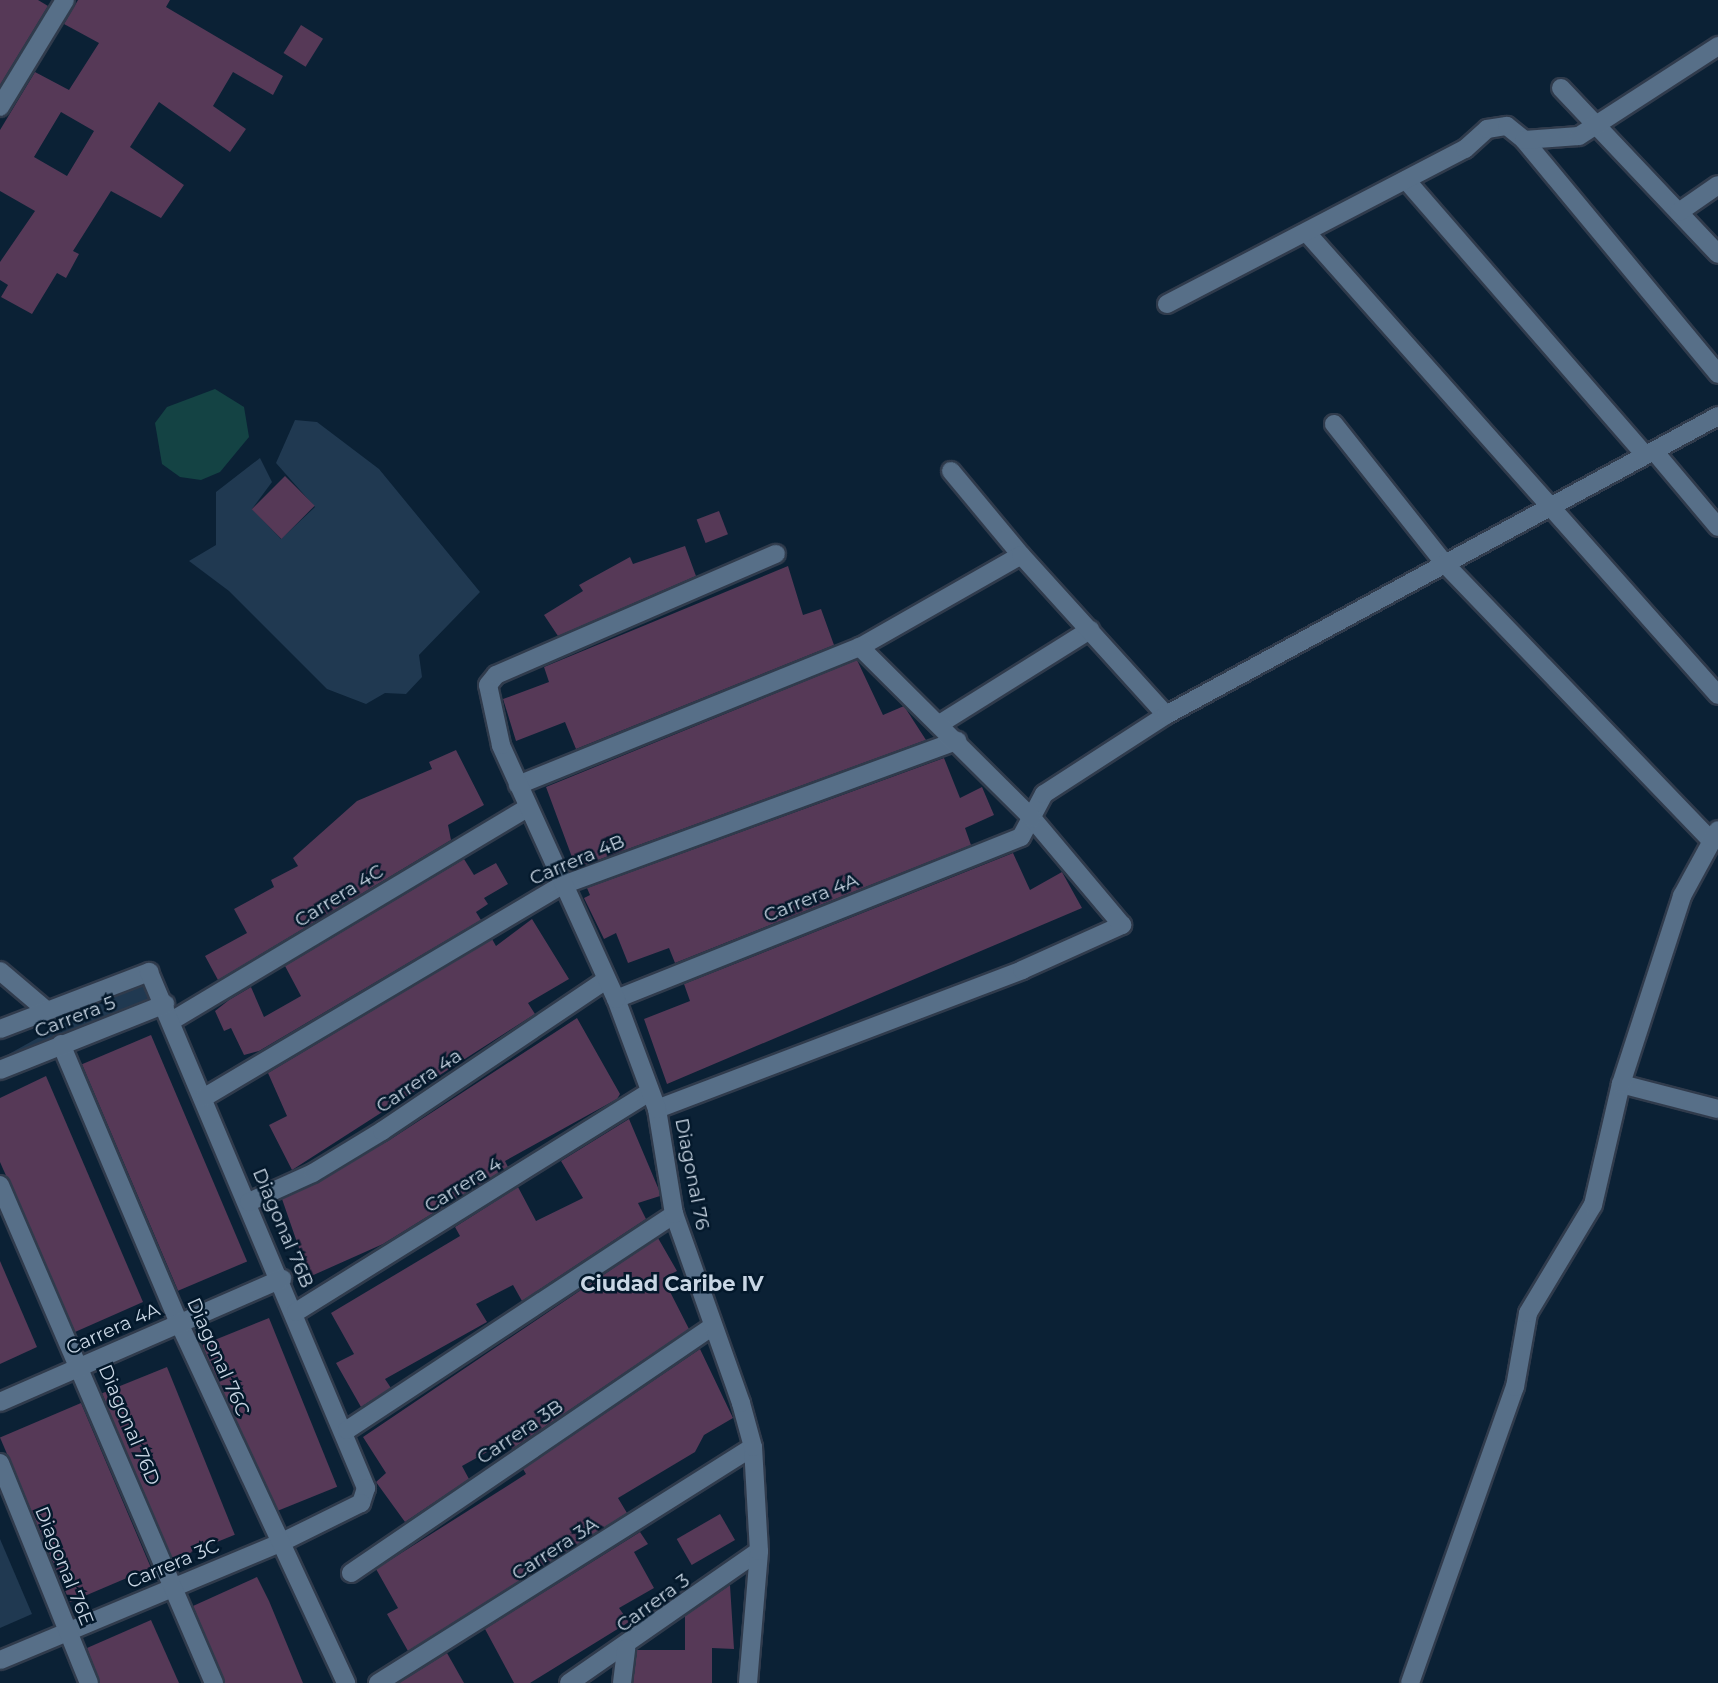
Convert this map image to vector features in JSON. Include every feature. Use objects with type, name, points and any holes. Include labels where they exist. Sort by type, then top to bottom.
[{"type":"street","points":[[0,107],[65,0]]},
{"type":"street","points":[[1524,140],[1579,136],[1718,46]]},
{"type":"street","points":[[1561,88],[1718,254]]},
{"type":"street","points":[[1167,304],[1465,149],[1488,129],[1507,126],[1524,140],[1718,374]]},
{"type":"street","points":[[1406,180],[1718,527]]},
{"type":"street","points":[[1679,212],[1718,185]]},
{"type":"street","points":[[1307,233],[1547,509],[1718,695]]},
{"type":"street","points":[[1032,818],[1044,794],[1166,715],[1718,416]]},
{"type":"street","points":[[1334,424],[1445,564],[1715,836],[1682,896],[1621,1084],[1593,1205],[1528,1313],[1515,1387],[1410,1683]]},
{"type":"street","points":[[950,471],[1021,555],[1166,715]]},
{"type":"street","name":"Diagonal 76","points":[[748,1683],[759,1551],[753,1447],[674,1214],[657,1109],[616,999],[560,886],[527,808],[488,695],[496,675],[776,554]]},
{"type":"street","points":[[518,785],[860,647],[1021,555]]},
{"type":"street","points":[[941,723],[1090,630]]},
{"type":"street","points":[[657,1109],[1022,970],[1122,925],[1032,818],[941,723],[860,647]]},
{"type":"street","name":"Carrera 4B","points":[[205,1097],[560,886],[957,741]]},
{"type":"street","name":"Carrera 4C","points":[[169,1012],[527,808]]},
{"type":"street","name":"Carrera 4A","points":[[616,999],[1021,836],[1032,818]]},
{"type":"street","points":[[0,971],[46,1010]]},
{"type":"street","name":"Diagonal 76B","points":[[149,972],[169,1012],[248,1202],[348,1430],[366,1478],[361,1503]]},
{"type":"street","name":"Carrera 5","points":[[0,1029],[149,972]]},
{"type":"street","name":"Carrera 4a","points":[[248,1202],[313,1173],[382,1131],[606,980]]},
{"type":"street","name":"Carrera 5","points":[[0,1070],[61,1044],[169,1012]]},
{"type":"street","name":"Diagonal 76C","points":[[61,1044],[179,1323],[346,1683]]},
{"type":"street","points":[[1621,1084],[1718,1109]]},
{"type":"street","name":"Carrera 4","points":[[296,1312],[650,1092]]},
{"type":"street","name":"Diagonal 76D","points":[[0,1185],[81,1365],[214,1683]]},
{"type":"street","points":[[348,1430],[674,1214]]},
{"type":"street","name":"Carrera 4A","points":[[0,1402],[282,1279]]},
{"type":"street","name":"Carrera 3B","points":[[351,1573],[713,1326]]},
{"type":"street","name":"Carrera 3A","points":[[378,1683],[753,1447]]},
{"type":"street","name":"Diagonal 76E","points":[[0,1463],[89,1683]]},
{"type":"street","name":"Carrera 3C","points":[[0,1660],[280,1543],[361,1503]]},
{"type":"street","name":"Carrera 3","points":[[569,1683],[626,1648],[759,1551]]},
{"type":"street","points":[[622,1683],[626,1648]]},
{"type":"shaded area","points":[[215,389],[244,407],[249,437],[220,472],[201,480],[180,477],[162,464],[155,423],[167,407]]},
{"type":"shaded area","points":[[295,420],[317,422],[379,469],[480,592],[419,655],[422,677],[406,694],[385,693],[366,704],[327,689],[229,591],[189,561],[216,545],[216,492],[260,458],[272,482],[252,509],[281,539],[315,507],[276,463]]},
{"type":"shaded area","points":[[144,979],[154,997],[18,1073],[8,1055]]},
{"type":"shaded area","points":[[0,1539],[32,1614],[0,1628]]},
{"type":"building","points":[[0,0],[38,0],[48,6],[0,85]]},
{"type":"building","points":[[78,0],[170,0],[166,7],[283,76],[273,95],[233,72],[213,106],[246,129],[230,152],[159,102],[130,147],[184,185],[161,218],[111,191],[73,251],[79,254],[66,278],[57,273],[32,314],[1,297],[8,285],[0,280],[0,262],[35,211],[0,191],[0,130],[35,72],[69,90],[99,43],[64,24]],"holes":[[[61,112],[94,131],[67,176],[34,157]]]},
{"type":"building","points":[[301,25],[323,39],[306,67],[284,53]]},
{"type":"building","points":[[285,476],[315,506],[281,539],[252,509]]},
{"type":"building","points":[[719,511],[728,534],[706,543],[697,520]]},
{"type":"building","points":[[685,546],[696,576],[558,636],[544,615],[583,591],[579,585],[630,557],[633,564]]},
{"type":"building","points":[[788,566],[803,615],[821,609],[834,645],[576,749],[565,722],[516,741],[503,699],[549,682],[544,667]]},
{"type":"building","points":[[857,660],[883,715],[904,706],[926,740],[576,868],[546,787]]},
{"type":"building","points":[[456,750],[484,805],[448,825],[451,840],[218,980],[205,956],[247,933],[234,909],[274,887],[271,880],[298,866],[293,858],[357,801],[432,769],[429,762]]},
{"type":"building","points":[[944,758],[960,798],[982,787],[994,815],[965,828],[971,845],[675,963],[669,948],[628,963],[616,933],[604,939],[584,898],[590,895],[587,888]]},
{"type":"building","points":[[1013,853],[1030,890],[1062,872],[1082,908],[667,1084],[644,1019],[690,1001],[684,984]]},
{"type":"building","points":[[464,859],[474,875],[496,863],[508,884],[484,898],[488,904],[476,912],[481,920],[259,1051],[244,1055],[231,1028],[224,1031],[215,1011],[229,1000],[251,987],[264,1017],[301,996],[285,966]]},
{"type":"building","points":[[532,919],[569,979],[528,1003],[535,1014],[292,1170],[269,1125],[287,1116],[268,1073],[492,939],[496,946]]},
{"type":"building","points":[[577,1018],[620,1094],[617,1099],[505,1161],[508,1167],[383,1244],[309,1277],[282,1199],[388,1141]]},
{"type":"building","points":[[151,1035],[247,1261],[178,1291],[82,1064]]},
{"type":"building","points":[[46,1076],[143,1302],[75,1332],[0,1162],[0,1098]]},
{"type":"building","points":[[629,1119],[659,1190],[660,1196],[638,1203],[646,1219],[522,1301],[513,1285],[476,1304],[487,1322],[385,1379],[391,1388],[361,1407],[336,1363],[354,1354],[331,1313],[460,1236],[455,1227],[518,1187],[536,1221],[583,1198],[561,1161]]},
{"type":"building","points":[[658,1238],[677,1271],[663,1278],[689,1329],[512,1449],[507,1441],[462,1466],[469,1479],[405,1522],[376,1482],[386,1473],[363,1437]]},
{"type":"building","points":[[0,1261],[37,1347],[0,1364]]},
{"type":"building","points":[[269,1318],[337,1487],[270,1514],[202,1345]]},
{"type":"building","points":[[700,1349],[733,1418],[704,1435],[695,1452],[618,1498],[627,1513],[408,1651],[387,1614],[398,1608],[376,1569],[526,1474],[523,1469]]},
{"type":"building","points":[[167,1367],[235,1535],[170,1561],[102,1393]]},
{"type":"building","points":[[81,1403],[151,1568],[70,1602],[0,1437]]},
{"type":"building","points":[[720,1514],[735,1540],[692,1565],[677,1539]]},
{"type":"building","points":[[640,1532],[648,1544],[634,1552],[654,1588],[619,1608],[629,1622],[530,1683],[514,1683],[485,1629]]},
{"type":"building","points":[[257,1577],[303,1683],[225,1683],[193,1606]]},
{"type":"building","points":[[730,1585],[734,1649],[712,1648],[712,1683],[633,1683],[637,1650],[685,1650],[685,1616]]},
{"type":"building","points":[[151,1620],[179,1683],[100,1683],[87,1648]]},
{"type":"building","points":[[447,1653],[464,1683],[399,1683]]},
{"type":"district","name":"Ciudad Caribe IV","points":[[672,1284]]}]
